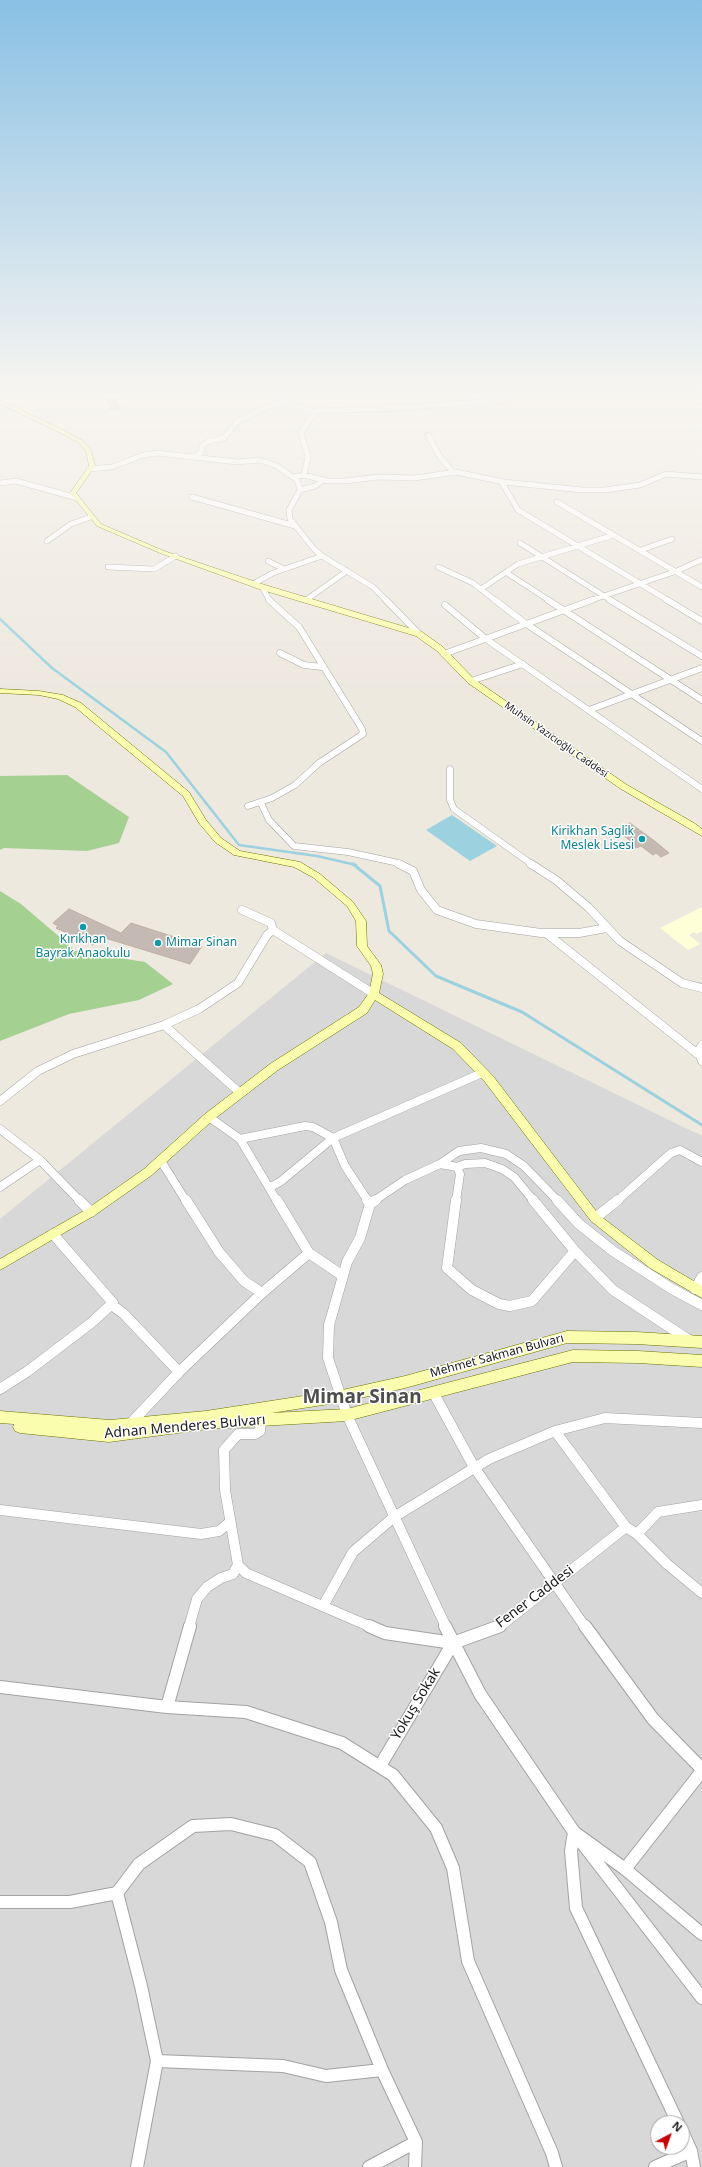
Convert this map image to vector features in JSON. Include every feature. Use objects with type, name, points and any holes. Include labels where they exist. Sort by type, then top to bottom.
[{"type":"street","points":[[58,493],[77,498]]},
{"type":"street","points":[[74,493],[98,525],[252,584],[419,634]]},
{"type":"street","points":[[298,493],[289,510],[290,519],[322,556],[374,587],[419,634]]},
{"type":"street","points":[[508,493],[518,510],[702,621]]},
{"type":"street","points":[[192,497],[296,526]]},
{"type":"street","points":[[557,502],[702,587]]},
{"type":"street","points":[[47,541],[71,524],[91,517]]},
{"type":"street","points":[[481,589],[507,573],[518,564],[614,535]]},
{"type":"street","points":[[641,550],[672,539]]},
{"type":"street","points":[[520,543],[541,558],[702,656]]},
{"type":"street","points":[[108,567],[154,569],[176,556]]},
{"type":"street","points":[[252,584],[284,569],[322,556]]},
{"type":"street","points":[[444,654],[525,623],[677,571],[701,560]]},
{"type":"street","points":[[268,561],[284,569]]},
{"type":"street","points":[[438,566],[473,582],[525,623],[702,741]]},
{"type":"street","points":[[306,600],[347,571]]},
{"type":"street","points":[[507,573],[563,611],[702,700]]},
{"type":"street","points":[[248,806],[261,803],[295,785],[319,763],[362,734],[362,729],[322,667],[299,627],[270,601],[262,587]]},
{"type":"street","points":[[445,605],[486,639],[702,789]]},
{"type":"street","name":"Muhsin Yazıcıoğlu Caddesi","points":[[419,634],[444,654],[471,681],[624,787],[700,829]]},
{"type":"street","points":[[280,653],[304,665],[322,667]]},
{"type":"street","points":[[471,681],[523,664]]},
{"type":"street","points":[[589,710],[702,668]]},
{"type":"street","points":[[0,691],[39,693],[60,697],[78,705],[186,794],[202,821],[218,840],[237,853],[297,864],[317,876],[350,904],[360,921],[362,946],[376,965],[378,974],[374,994],[363,1010],[274,1067],[209,1117],[148,1172],[91,1212],[0,1265]]},
{"type":"street","points":[[450,769],[450,800],[454,809],[524,860],[556,880],[588,907],[620,941],[682,983],[702,988]]},
{"type":"street","points":[[261,803],[269,820],[294,846],[348,852],[394,862],[413,871],[421,890],[438,910],[476,924],[546,933],[579,933],[608,928]]},
{"type":"street","points":[[242,910],[271,923],[273,930],[457,1046],[482,1073],[595,1218],[654,1264],[698,1291],[702,1277]]},
{"type":"street","points":[[0,1101],[38,1071],[73,1054],[164,1025],[199,1009],[238,983],[266,936],[273,930]]},
{"type":"street","points":[[546,933],[701,1058]]},
{"type":"street","points":[[164,1025],[240,1094]]},
{"type":"street","points":[[701,1058],[698,1052],[702,1045]]},
{"type":"street","points":[[270,1187],[280,1182],[333,1138],[482,1073]]},
{"type":"street","points":[[209,1117],[240,1139],[242,1145],[270,1187],[287,1219],[309,1252],[343,1276]]},
{"type":"street","points":[[240,1139],[305,1126],[313,1127],[333,1138],[346,1166],[370,1204]]},
{"type":"street","points":[[0,1129],[40,1160],[91,1212]]},
{"type":"street","points":[[702,1304],[672,1289],[613,1251],[579,1224],[543,1184],[506,1154],[481,1148],[459,1150],[440,1164],[404,1180],[370,1204],[360,1238],[347,1262],[329,1324],[328,1358],[342,1396],[347,1415],[453,1643],[480,1694],[574,1832],[702,1998]]},
{"type":"street","points":[[595,1218],[671,1152],[680,1150],[702,1162]]},
{"type":"street","points":[[0,1187],[40,1160]]},
{"type":"street","points":[[161,1161],[219,1252],[244,1281],[262,1293]]},
{"type":"street","points":[[440,1164],[457,1167],[465,1164],[485,1163],[502,1169],[514,1177],[575,1251],[613,1290],[696,1342]]},
{"type":"street","points":[[457,1167],[460,1174],[447,1268],[472,1290],[500,1304],[510,1306],[532,1301],[575,1251]]},
{"type":"street","points":[[53,1234],[113,1303],[112,1305],[124,1314],[179,1372]]},
{"type":"street","points":[[131,1423],[179,1372],[262,1293],[309,1252]]},
{"type":"street","points":[[0,1389],[28,1371],[91,1323],[113,1303]]},
{"type":"street","name":"Mehmet Sakman Bulvarı","points":[[342,1396],[405,1382],[567,1337],[636,1338],[696,1342]]},
{"type":"street","name":"Mehmet Sakman Bulvarı","points":[[347,1415],[573,1356],[638,1356],[702,1361]]},
{"type":"street","points":[[433,1392],[474,1466],[553,1583],[653,1719],[702,1770],[625,1869]]},
{"type":"street","name":"Adnan Menderes Bulvarı","points":[[0,1417],[110,1426],[206,1417],[342,1396]]},
{"type":"street","name":"Adnan Menderes Bulvarı","points":[[0,1425],[109,1436],[208,1423],[347,1415]]},
{"type":"street","points":[[324,1606],[353,1552],[394,1517],[474,1466],[555,1431],[605,1418],[702,1424]]},
{"type":"street","points":[[167,1707],[197,1599],[207,1587],[222,1578],[233,1574],[238,1566],[225,1490],[224,1450],[238,1434],[260,1431],[261,1420]]},
{"type":"street","points":[[555,1431],[626,1527],[637,1534],[667,1564],[702,1593]]},
{"type":"street","points":[[637,1534],[658,1512],[702,1504]]},
{"type":"street","points":[[0,1510],[201,1534],[220,1531],[230,1522]]},
{"type":"street","name":"Fener Caddesi","points":[[453,1643],[499,1627],[626,1527]]},
{"type":"street","points":[[238,1566],[246,1572],[385,1633],[453,1643]]},
{"type":"street","name":"Yokuş Sokak","points":[[380,1766],[453,1643]]},
{"type":"street","points":[[0,1687],[167,1707],[190,1707],[246,1712],[342,1743],[393,1775],[436,1828],[442,1841],[453,1868],[458,1908],[468,1960],[552,2153],[556,2167]]},
{"type":"street","points":[[0,1902],[70,1902],[117,1893],[139,1864],[193,1826],[231,1824],[275,1835],[310,1862],[331,1922],[340,1970],[382,2070],[416,2142],[415,2167]]},
{"type":"street","points":[[574,1832],[625,1869],[702,1934]]},
{"type":"street","points":[[574,1832],[571,1851],[576,1908],[674,2115]]},
{"type":"street","points":[[117,1893],[141,1986],[157,2061],[137,2167]]},
{"type":"street","points":[[157,2061],[283,2066],[326,2076],[382,2070]]},
{"type":"street","points":[[369,2167],[416,2142]]},
{"type":"street","points":[[655,2167],[691,2151],[694,2167]]},
{"type":"shaded area","points":[[702,907],[702,931],[697,934],[694,932],[689,935],[700,944],[688,950],[660,928]]},
{"type":"shaded area","points":[[326,953],[702,1136],[702,2167],[0,2167],[0,1219]]},
{"type":"green space","points":[[67,775],[129,817],[119,843],[87,851],[4,848],[0,850],[0,776]]},
{"type":"green space","points":[[0,891],[21,904],[76,951],[145,962],[173,984],[139,1000],[69,1014],[0,1041]]},
{"type":"water","points":[[452,815],[497,846],[470,861],[426,830]]},
{"type":"building","name":"Kirikhan Saglik Meslek Lisesi","points":[[630,823],[669,853],[661,857],[656,853],[653,855],[641,846],[636,848],[630,843],[632,842],[616,830]]},
{"type":"building","points":[[69,909],[121,933],[131,923],[202,946],[190,964],[102,937],[93,945],[56,928],[58,926],[53,923]]},
{"type":"waterway","points":[[0,619],[52,668],[166,752],[239,845],[317,856],[354,864]]},
{"type":"waterway","points":[[354,864],[380,886],[389,931],[436,976],[522,1012],[702,1125]]},
{"type":"place","name":"Kirikhan Saglik Meslek Lisesi","points":[[642,839]]},
{"type":"place","name":"Kırıkhan Bayrak Anaokulu","points":[[83,927]]},
{"type":"place","name":"Mimar Sinan","points":[[158,943]]},
{"type":"district","name":"Mimar Sinan","points":[[362,1398]]}]
